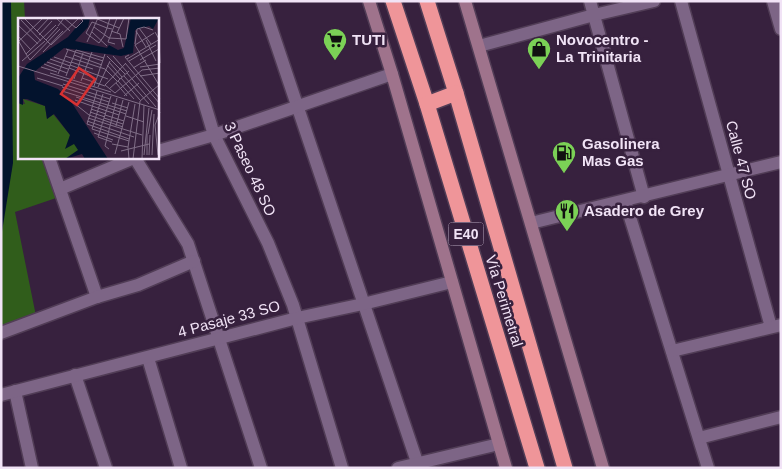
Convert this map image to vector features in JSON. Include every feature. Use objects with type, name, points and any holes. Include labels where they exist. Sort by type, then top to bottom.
[{"type":"highway","name":"Vía Perimetral","points":[[394,1],[537,468]]},
{"type":"highway","name":"Vía Perimetral","points":[[427,1],[456,93],[565,468]]},
{"type":"highway","points":[[427,104],[456,93]]},
{"type":"street","points":[[86,1],[92,18]]},
{"type":"street","name":"3 Paseo 48 SO","points":[[174,1],[214,135],[268,243],[297,318],[342,468]]},
{"type":"street","points":[[262,1],[418,465]]},
{"type":"street","name":"E40","points":[[369,1],[392,74],[506,468]]},
{"type":"street","points":[[465,1],[603,468]]},
{"type":"street","points":[[590,1],[644,197]]},
{"type":"street","points":[[479,46],[654,1]]},
{"type":"street","name":"Calle 47 SO","points":[[681,1],[728,175],[776,326]]},
{"type":"street","points":[[773,1],[781,29]]},
{"type":"street","points":[[159,151],[214,135],[392,74]]},
{"type":"street","points":[[49,159],[97,297]]},
{"type":"street","points":[[60,189],[133,159]]},
{"type":"street","points":[[136,159],[188,244],[261,468]]},
{"type":"street","points":[[531,223],[644,197],[781,162]]},
{"type":"street","points":[[626,201],[708,468]]},
{"type":"street","points":[[1,333],[97,297],[138,285],[194,261]]},
{"type":"street","name":"4 Pasaje 33 SO","points":[[1,395],[297,318],[452,282]]},
{"type":"street","points":[[672,351],[776,326]]},
{"type":"street","points":[[148,358],[181,468]]},
{"type":"street","points":[[75,375],[106,468]]},
{"type":"street","points":[[15,391],[32,468]]},
{"type":"street","points":[[699,438],[781,417]]},
{"type":"street","points":[[398,468],[418,465],[499,444]]},
{"type":"green space","points":[[7,1],[24,1],[25,18],[18,18],[18,159],[51,159],[59,197],[15,212],[37,321],[1,335],[1,201]]},
{"type":"water","points":[[1,1],[11,1],[13,163],[1,238]]},
{"type":"place","name":"TUTI","points":[[335,61]]},
{"type":"place","name":"Novocentro - La Trinitaria","points":[[539,70]]},
{"type":"place","name":"Gasolinera Mas Gas","points":[[564,174]]},
{"type":"place","name":"Asadero de Grey","points":[[567,232]]}]
